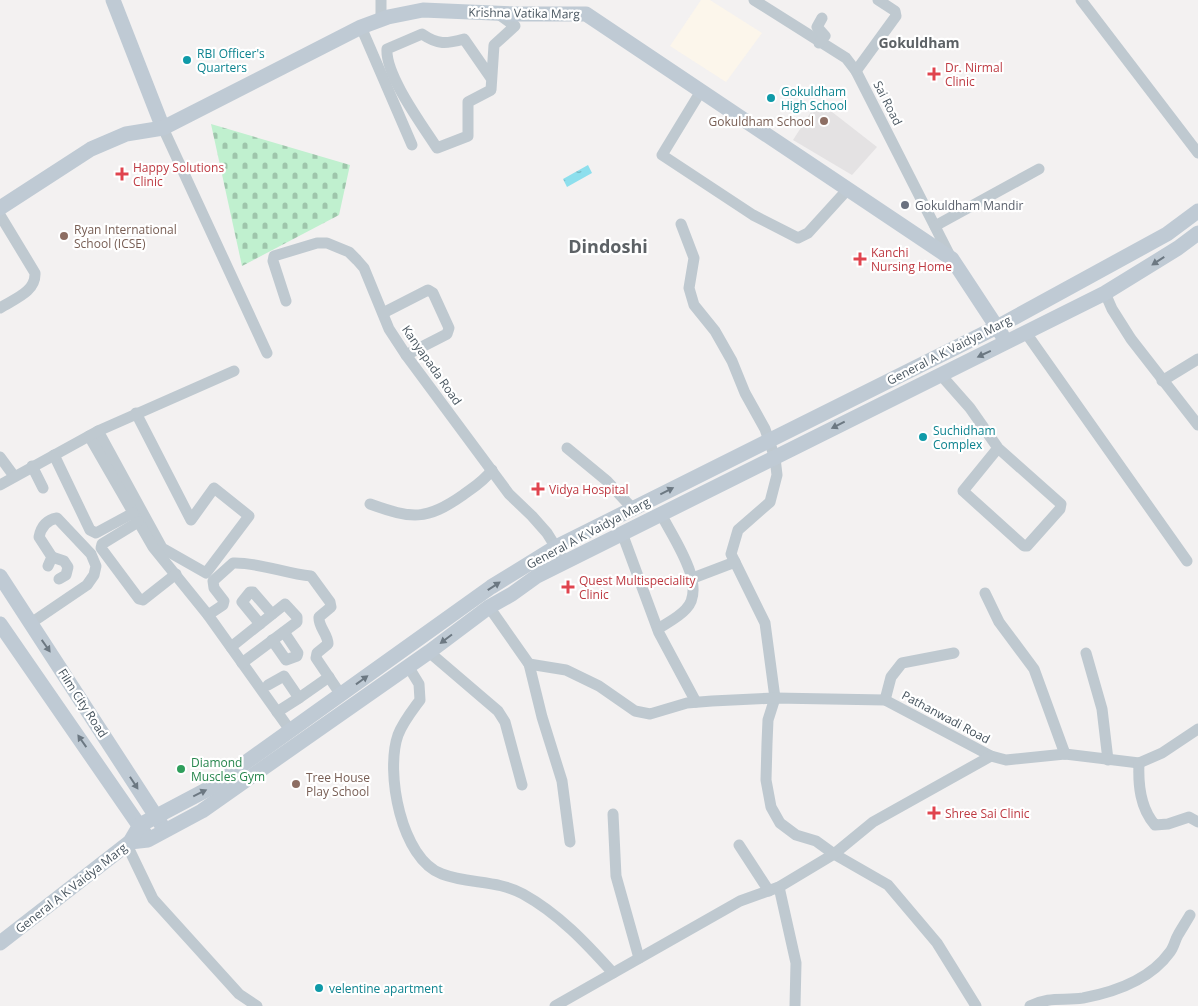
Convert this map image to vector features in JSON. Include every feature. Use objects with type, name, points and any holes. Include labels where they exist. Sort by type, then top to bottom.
[{"type":"main road","points":[[113,0],[164,128]]},
{"type":"main road","name":"Krishna Vatika Marg","points":[[0,208],[91,149],[126,134],[164,128],[362,27],[381,20],[423,10],[516,14],[586,14],[952,259],[1006,343]]},
{"type":"main road","name":"General A K Vaidya Marg","points":[[0,943],[129,843],[140,825],[210,788],[491,587],[556,547],[769,439],[997,327],[1167,234],[1198,211]]},
{"type":"main road","name":"General A K Vaidya Marg","points":[[148,840],[202,811],[429,652],[489,607],[512,594],[536,576],[1105,293],[1178,248],[1198,233]]},
{"type":"main road","name":"Film City Road","points":[[0,576],[165,831]]},
{"type":"main road","name":"Film City Road","points":[[0,624],[140,825],[148,840]]},
{"type":"main road","points":[[129,843],[148,840]]},
{"type":"street","points":[[381,0],[381,20]]},
{"type":"street","name":"Sai Road","points":[[754,0],[825,40],[846,58],[856,71],[952,259]]},
{"type":"street","points":[[856,71],[896,16],[895,12],[878,0]]},
{"type":"street","points":[[1081,0],[1198,153]]},
{"type":"street","points":[[1090,0],[1090,12]]},
{"type":"street","points":[[491,78],[464,39],[443,44],[434,43],[422,34],[387,49],[388,65],[416,117],[437,148],[468,136],[468,102],[491,90],[494,45],[515,26],[496,12]]},
{"type":"street","points":[[822,18],[816,26],[825,40]]},
{"type":"street","points":[[362,27],[412,145]]},
{"type":"street","points":[[701,91],[662,155],[753,215],[798,238],[808,233],[848,189]]},
{"type":"street","points":[[164,128],[267,353]]},
{"type":"street","points":[[935,226],[1039,169]]},
{"type":"street","points":[[0,215],[35,273],[33,286],[0,308]]},
{"type":"street","points":[[681,224],[694,258],[689,288],[694,305],[715,331],[769,439],[775,458],[777,475],[770,502],[738,530],[731,554],[765,623],[775,698],[768,720],[767,743],[766,780],[771,807],[780,823],[796,834],[816,841],[834,854],[888,885],[937,943],[976,1006]]},
{"type":"street","name":"Kanyapada Road","points":[[286,301],[273,261],[274,256],[317,243],[327,243],[349,252],[364,268],[389,329],[406,354],[508,494],[532,516],[556,547],[564,562]]},
{"type":"street","points":[[383,313],[428,290],[433,293],[449,328],[447,334],[406,354]]},
{"type":"street","points":[[1105,293],[1126,332],[1198,425]]},
{"type":"street","points":[[1026,333],[1188,561]]},
{"type":"street","points":[[1162,380],[1198,359]]},
{"type":"street","points":[[0,485],[93,433],[234,371]]},
{"type":"street","points":[[940,374],[970,408],[998,448],[1061,504],[1060,509],[1027,546],[1024,546],[962,491],[998,448]]},
{"type":"street","points":[[93,433],[162,548],[206,573],[249,516],[214,488],[191,520],[136,413]]},
{"type":"street","points":[[93,433],[135,517],[154,546],[208,615],[290,730]]},
{"type":"street","points":[[568,448],[606,481],[633,509]]},
{"type":"street","points":[[54,455],[90,530],[96,532],[135,517]]},
{"type":"street","points":[[0,457],[14,476]]},
{"type":"street","points":[[30,468],[41,489]]},
{"type":"street","points":[[370,504],[412,516],[432,514],[484,481],[492,470]]},
{"type":"street","points":[[658,629],[686,610],[695,594],[693,578],[661,514]]},
{"type":"street","points":[[135,517],[102,544],[101,548],[139,599],[143,600],[176,574]]},
{"type":"street","points":[[32,623],[87,585],[94,575],[96,566],[91,554],[57,518],[50,519],[41,528],[39,537],[50,561],[59,557],[68,567],[66,575],[59,579]]},
{"type":"street","points":[[622,533],[658,629],[696,702]]},
{"type":"street","points":[[693,578],[735,562]]},
{"type":"street","points":[[208,615],[223,605],[224,602],[214,588],[213,581],[233,563],[280,569],[295,575],[311,576],[330,602],[331,608],[318,617],[318,621],[328,638],[328,644],[317,653],[316,658],[341,695]]},
{"type":"street","points":[[260,624],[242,602],[250,592],[253,592],[272,614]]},
{"type":"street","points":[[985,593],[998,622],[1034,669],[1065,754]]},
{"type":"street","points":[[231,647],[286,604],[289,605],[298,617],[297,622],[242,663]]},
{"type":"street","points":[[489,607],[529,664],[542,717],[562,781],[570,842]]},
{"type":"street","points":[[272,640],[286,660],[297,656],[298,653],[284,632]]},
{"type":"street","points":[[429,652],[498,711],[505,722],[522,785]]},
{"type":"street","points":[[885,700],[891,678],[902,663],[954,653]]},
{"type":"street","points":[[1086,653],[1102,709],[1108,760]]},
{"type":"street","name":"Pathanwadi Road","points":[[529,664],[566,670],[599,686],[636,711],[650,714],[696,702],[775,698],[885,700],[991,756],[1006,760],[1065,754],[1139,764]]},
{"type":"street","points":[[408,666],[419,684],[420,700],[407,717],[398,736],[393,774],[407,835],[424,863],[442,874],[520,892],[552,911],[613,973]]},
{"type":"street","points":[[268,685],[284,676],[299,698]]},
{"type":"street","points":[[277,712],[330,677]]},
{"type":"street","points":[[1198,729],[1162,753],[1139,764],[1139,792],[1146,810],[1155,825],[1168,824],[1189,817],[1198,822]]},
{"type":"street","points":[[555,1006],[740,902],[774,889],[834,854],[873,822],[991,756]]},
{"type":"street","points":[[613,814],[616,876],[639,958]]},
{"type":"street","points":[[129,843],[153,899],[239,994],[246,1006]]},
{"type":"street","points":[[739,845],[774,889],[796,963],[795,1006]]},
{"type":"street","points":[[1030,1006],[1041,1000],[1081,998],[1127,986],[1152,972],[1171,952],[1177,936],[1190,915]]},
{"type":"street","points":[[239,994],[256,1006]]},
{"type":"shaded area","points":[[701,0],[710,0],[762,33],[726,82],[670,46]]},
{"type":"shaded area","name":"Gokuldham School","points":[[818,101],[877,147],[852,175],[793,140]]},
{"type":"green space","points":[[211,124],[350,165],[339,215],[242,266]]},
{"type":"water","points":[[588,165],[592,173],[567,187],[563,179]]},
{"type":"place","name":"RBI Officer's Quarters","points":[[187,60]]},
{"type":"place","name":"Dr. Nirmal Clinic","points":[[934,74]]},
{"type":"place","name":"Gokuldham High School","points":[[771,98]]},
{"type":"place","name":"Gokuldham School","points":[[824,121]]},
{"type":"place","name":"Happy Solutions Clinic","points":[[122,174]]},
{"type":"place","name":"Gokuldham Mandir","points":[[905,205]]},
{"type":"place","name":"Ryan International School (ICSE)","points":[[64,236]]},
{"type":"place","name":"Kanchi Nursing Home","points":[[860,259]]},
{"type":"place","name":"Suchidham Complex","points":[[923,437]]},
{"type":"place","name":"Vidya Hospital","points":[[538,489]]},
{"type":"place","name":"Quest Multispeciality Clinic","points":[[568,587]]},
{"type":"place","name":"Diamond Muscles Gym","points":[[181,769]]},
{"type":"place","name":"Tree House Play School","points":[[296,784]]},
{"type":"place","name":"Shree Sai Clinic","points":[[934,813]]},
{"type":"place","name":"velentine apartment","points":[[319,988]]},
{"type":"district","name":"Gokuldham","points":[[919,42]]},
{"type":"district","name":"Dindoshi","points":[[608,246]]}]
